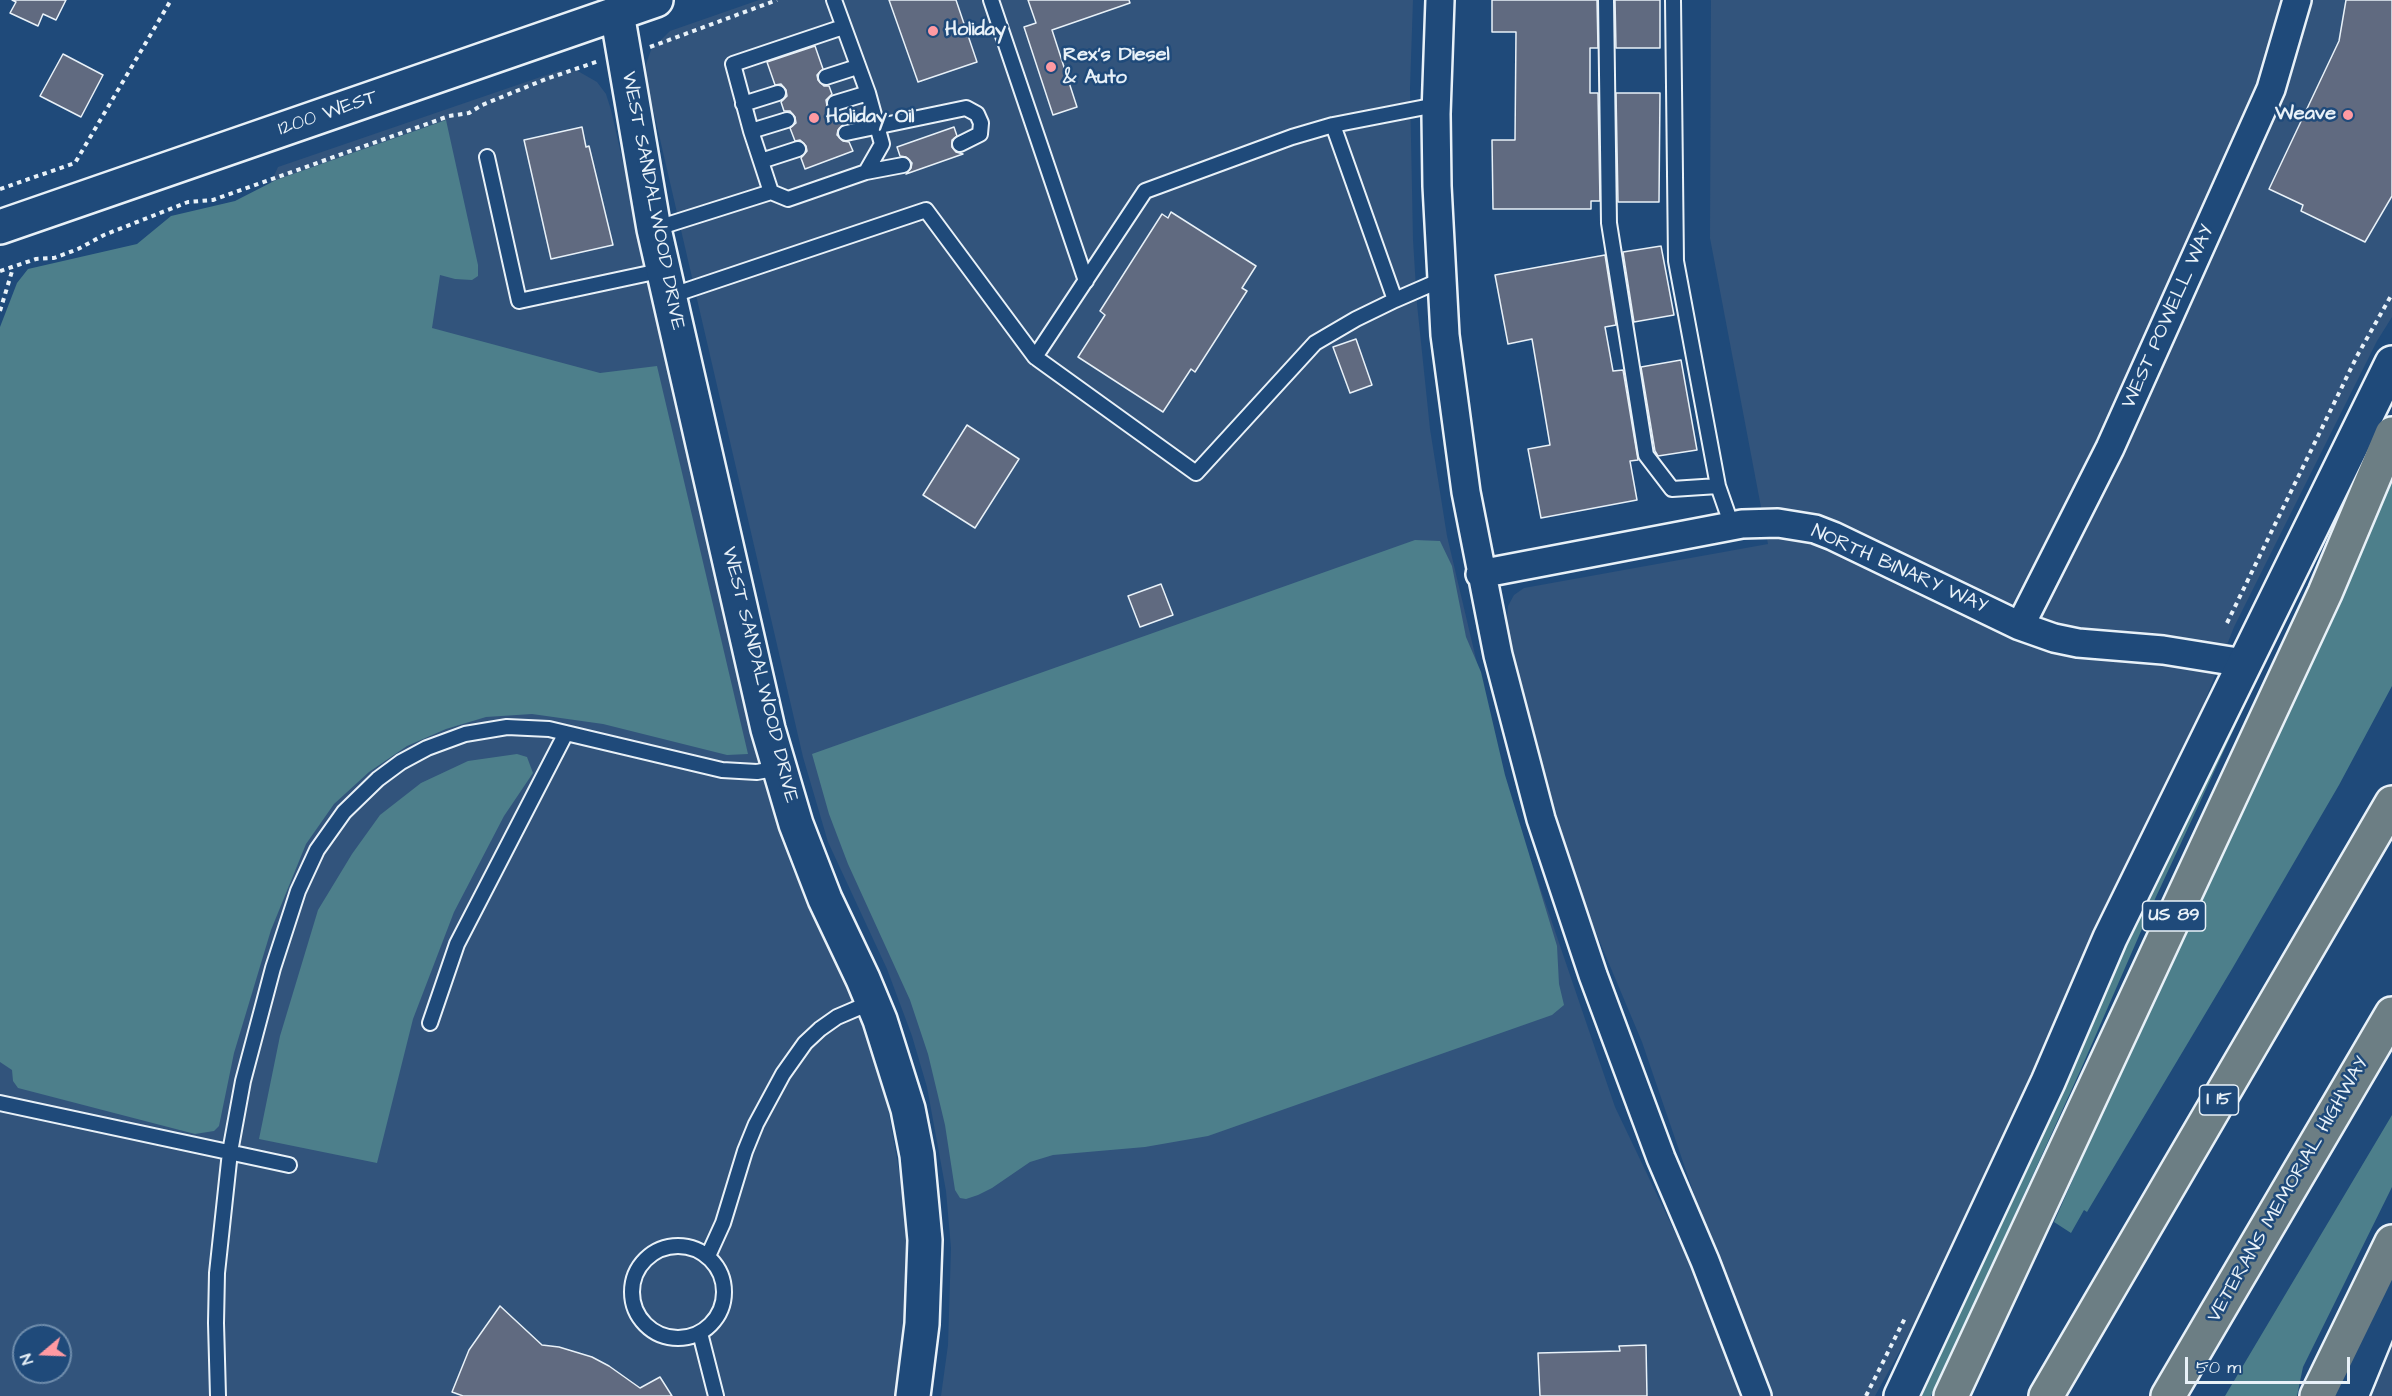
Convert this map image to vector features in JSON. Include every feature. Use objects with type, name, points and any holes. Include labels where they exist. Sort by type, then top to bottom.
[{"type":"highway","name":"US 89","points":[[1951,1396],[2320,603],[2392,434]]},
{"type":"highway","name":"I 15","points":[[2046,1396],[2392,803]]},
{"type":"highway","name":"VETERANS MEMORIAL HIGHWAY","points":[[2168,1396],[2392,1014]]},
{"type":"highway","points":[[2317,1396],[2392,1242]]},
{"type":"main road","name":"1200 WEST","points":[[0,227],[616,7],[656,0]]},
{"type":"main road","name":"WEST SANDALWOOD DRIVE","points":[[616,7],[654,229],[778,768],[796,824],[818,880],[872,1002],[895,1064],[908,1109],[922,1197],[925,1282],[913,1396]]},
{"type":"main road","points":[[1901,1396],[2048,1082],[2110,938],[2392,363]]},
{"type":"main road","points":[[2350,1396],[2392,1296]]},
{"type":"street","points":[[1440,0],[1436,105],[1441,280],[1454,410],[1480,574],[1518,737],[1566,897],[1620,1053],[1757,1396]]},
{"type":"street","name":"WEST POWELL WAY","points":[[2020,626],[2110,448],[2271,89],[2297,0]]},
{"type":"street","name":"NORTH BINARY WAY","points":[[1480,574],[1732,526],[1778,522],[1815,529],[2020,626],[2054,638],[2078,643],[2173,652],[2244,663]]},
{"type":"lane","points":[[834,0],[868,93],[882,144],[866,172]]},
{"type":"lane","points":[[991,0],[1086,281]]},
{"type":"lane","points":[[1606,0],[1609,223],[1646,455],[1672,489],[1718,486]]},
{"type":"lane","points":[[1672,0],[1676,261],[1718,486],[1732,526]]},
{"type":"lane","points":[[771,192],[751,131],[733,64],[843,27]]},
{"type":"lane","points":[[826,77],[857,67]]},
{"type":"lane","points":[[744,104],[778,93]]},
{"type":"lane","points":[[835,103],[868,93]]},
{"type":"lane","points":[[1035,357],[1145,191],[1292,136],[1333,125],[1436,105]]},
{"type":"lane","points":[[846,133],[966,108],[977,114],[981,123],[980,134],[960,144]]},
{"type":"lane","points":[[751,131],[788,120]]},
{"type":"lane","points":[[1333,125],[1395,300]]},
{"type":"lane","points":[[761,161],[798,149]]},
{"type":"lane","points":[[487,158],[519,301],[667,283],[926,210],[1035,357],[1196,473],[1315,344],[1356,319],[1441,280]]},
{"type":"lane","points":[[654,229],[771,192],[788,199],[866,172],[903,165]]},
{"type":"lane","points":[[218,1396],[217,1273],[230,1152],[243,1081],[273,968],[307,870],[336,822],[360,795],[401,762],[446,740],[485,729],[507,727],[549,729],[722,770],[758,772],[778,768]]},
{"type":"lane","points":[[430,1023],[457,944],[566,733]]},
{"type":"lane","points":[[708,1256],[723,1223],[756,1124],[783,1074],[805,1044],[820,1029],[837,1017],[872,1002]]},
{"type":"lane","points":[[0,1103],[289,1166]]},
{"type":"lane","points":[[681,1245],[695,1248],[708,1256],[716,1265],[725,1290],[723,1303],[715,1320],[700,1333],[687,1338],[672,1338],[652,1330],[638,1315],[633,1301],[632,1287],[635,1273],[643,1261],[654,1252],[667,1246],[681,1245]]},
{"type":"lane","points":[[700,1333],[716,1396]]},
{"type":"path","points":[[0,189],[75,163],[171,0]]},
{"type":"path","points":[[667,43],[673,37],[777,0]]},
{"type":"path","points":[[0,271],[36,259],[54,258],[78,249],[104,235],[188,202],[213,200],[449,116],[469,113],[482,105],[571,69]]},
{"type":"path","points":[[0,311],[13,268]]},
{"type":"path","points":[[2227,623],[2357,356],[2392,294]]},
{"type":"shaded area","points":[[759,0],[1413,0],[1410,88],[1413,240],[1417,304],[1430,429],[1447,536],[1503,770],[1525,843],[1615,1107],[1681,1245],[1742,1396],[941,1396],[948,1345],[951,1248],[946,1191],[927,1087],[912,1036],[887,969],[828,842],[803,757],[647,83],[646,64],[651,50],[670,31]]},
{"type":"shaded area","points":[[1711,0],[2392,0],[2392,317],[2377,341],[2234,627],[2199,716],[2076,979],[1945,1269],[1875,1396],[1771,1396],[1720,1270],[1642,1042],[1567,864],[1518,688],[1507,618],[1508,606],[1514,595],[1524,588],[1768,544],[1710,238]]},
{"type":"shaded area","points":[[561,70],[576,70],[597,82],[606,94],[768,796],[792,868],[849,991],[865,1032],[887,1103],[901,1182],[906,1234],[905,1334],[897,1396],[0,1396],[0,923],[231,270],[278,167]]},
{"type":"shaded area","points":[[2392,1343],[2392,1396],[2370,1396],[2390,1348]]},
{"type":"green space","points":[[446,120],[478,265],[478,276],[472,280],[440,275],[432,328],[600,373],[657,366],[748,754],[727,755],[603,724],[532,714],[486,717],[446,729],[407,746],[369,772],[334,804],[306,844],[271,930],[234,1053],[219,1126],[214,1131],[195,1134],[18,1088],[13,1081],[12,1070],[0,1062],[0,327],[17,283],[28,269],[137,244],[171,216],[235,201],[276,180]]},
{"type":"green space","points":[[2392,477],[2392,686],[2339,785],[2232,969],[2087,1212],[2084,1210],[2071,1233],[2054,1222],[2174,952]]},
{"type":"green space","points":[[1415,540],[1440,541],[1452,566],[1466,637],[1481,672],[1505,775],[1557,946],[1559,984],[1564,1005],[1552,1015],[1208,1136],[1145,1147],[1053,1155],[1030,1162],[978,1195],[966,1199],[960,1198],[955,1190],[945,1125],[928,1054],[910,1000],[848,864],[829,814],[812,754]]},
{"type":"green space","points":[[2285,619],[2155,899],[2081,1069],[1950,1357],[1931,1396],[1919,1396],[2037,1150],[2158,878]]},
{"type":"green space","points":[[517,754],[527,757],[533,773],[504,816],[454,912],[413,1019],[377,1163],[259,1139],[280,1036],[318,910],[352,854],[380,815],[421,783],[468,761]]},
{"type":"green space","points":[[2392,1115],[2392,1187],[2303,1367],[2297,1396],[2225,1396]]},
{"type":"building","points":[[12,0],[66,0],[56,20],[43,14],[38,26],[10,13],[16,2]]},
{"type":"building","name":"Holiday","points":[[889,0],[956,0],[977,62],[918,82]]},
{"type":"building","name":"Rex's Diesel & Auto","points":[[1028,0],[1129,0],[1130,3],[1052,30],[1077,107],[1053,115],[1024,27],[1036,23]]},
{"type":"building","points":[[1492,0],[1597,0],[1598,48],[1590,48],[1590,93],[1598,93],[1600,201],[1591,201],[1591,209],[1493,209],[1492,140],[1515,140],[1516,32],[1492,32]]},
{"type":"building","points":[[1615,0],[1660,0],[1660,48],[1616,48]]},
{"type":"building","name":"Weave","points":[[2346,0],[2392,0],[2392,196],[2365,242],[2301,211],[2303,205],[2269,189],[2339,41]]},
{"type":"building","name":"Holiday Oil","points":[[815,46],[823,69],[817,75],[818,80],[824,86],[829,86],[832,94],[826,100],[827,106],[832,112],[838,111],[843,125],[837,135],[843,141],[849,142],[853,151],[805,169],[801,158],[807,151],[806,146],[800,140],[795,141],[790,128],[796,123],[795,117],[790,111],[784,111],[781,102],[787,96],[786,90],[781,84],[775,85],[767,62]]},
{"type":"building","points":[[63,54],[103,75],[81,117],[40,96]]},
{"type":"building","points":[[1616,93],[1660,93],[1659,202],[1618,202]]},
{"type":"building","points":[[582,127],[586,147],[589,146],[613,245],[551,259],[524,140]]},
{"type":"building","points":[[954,127],[957,136],[952,140],[952,147],[956,152],[963,154],[906,174],[912,163],[906,157],[900,156],[897,147]]},
{"type":"building","points":[[1171,212],[1256,266],[1242,288],[1247,291],[1195,372],[1191,369],[1163,412],[1078,357],[1105,315],[1100,311],[1162,214],[1168,218]]},
{"type":"building","points":[[1661,246],[1674,315],[1634,322],[1623,252]]},
{"type":"building","points":[[1605,255],[1616,325],[1605,327],[1613,371],[1623,370],[1638,460],[1630,461],[1637,500],[1541,518],[1528,449],[1550,445],[1532,339],[1508,344],[1495,275]]},
{"type":"building","points":[[1356,339],[1372,385],[1350,393],[1333,347]]},
{"type":"building","points":[[1681,360],[1697,450],[1658,456],[1655,451],[1641,367]]},
{"type":"building","points":[[967,425],[1019,459],[975,528],[923,495]]},
{"type":"building","points":[[1161,584],[1173,615],[1140,627],[1128,596]]},
{"type":"building","points":[[500,1306],[542,1345],[559,1347],[592,1357],[640,1388],[660,1377],[672,1396],[463,1396],[452,1392],[469,1350]]},
{"type":"building","points":[[1646,1345],[1647,1396],[1540,1396],[1538,1353],[1620,1351],[1619,1346]]},
{"type":"place","name":"Holiday","points":[[933,31]]},
{"type":"place","name":"Rex's Diesel & Auto","points":[[1051,67]]},
{"type":"place","name":"Weave","points":[[2348,115]]},
{"type":"place","name":"Holiday Oil","points":[[814,118]]}]
